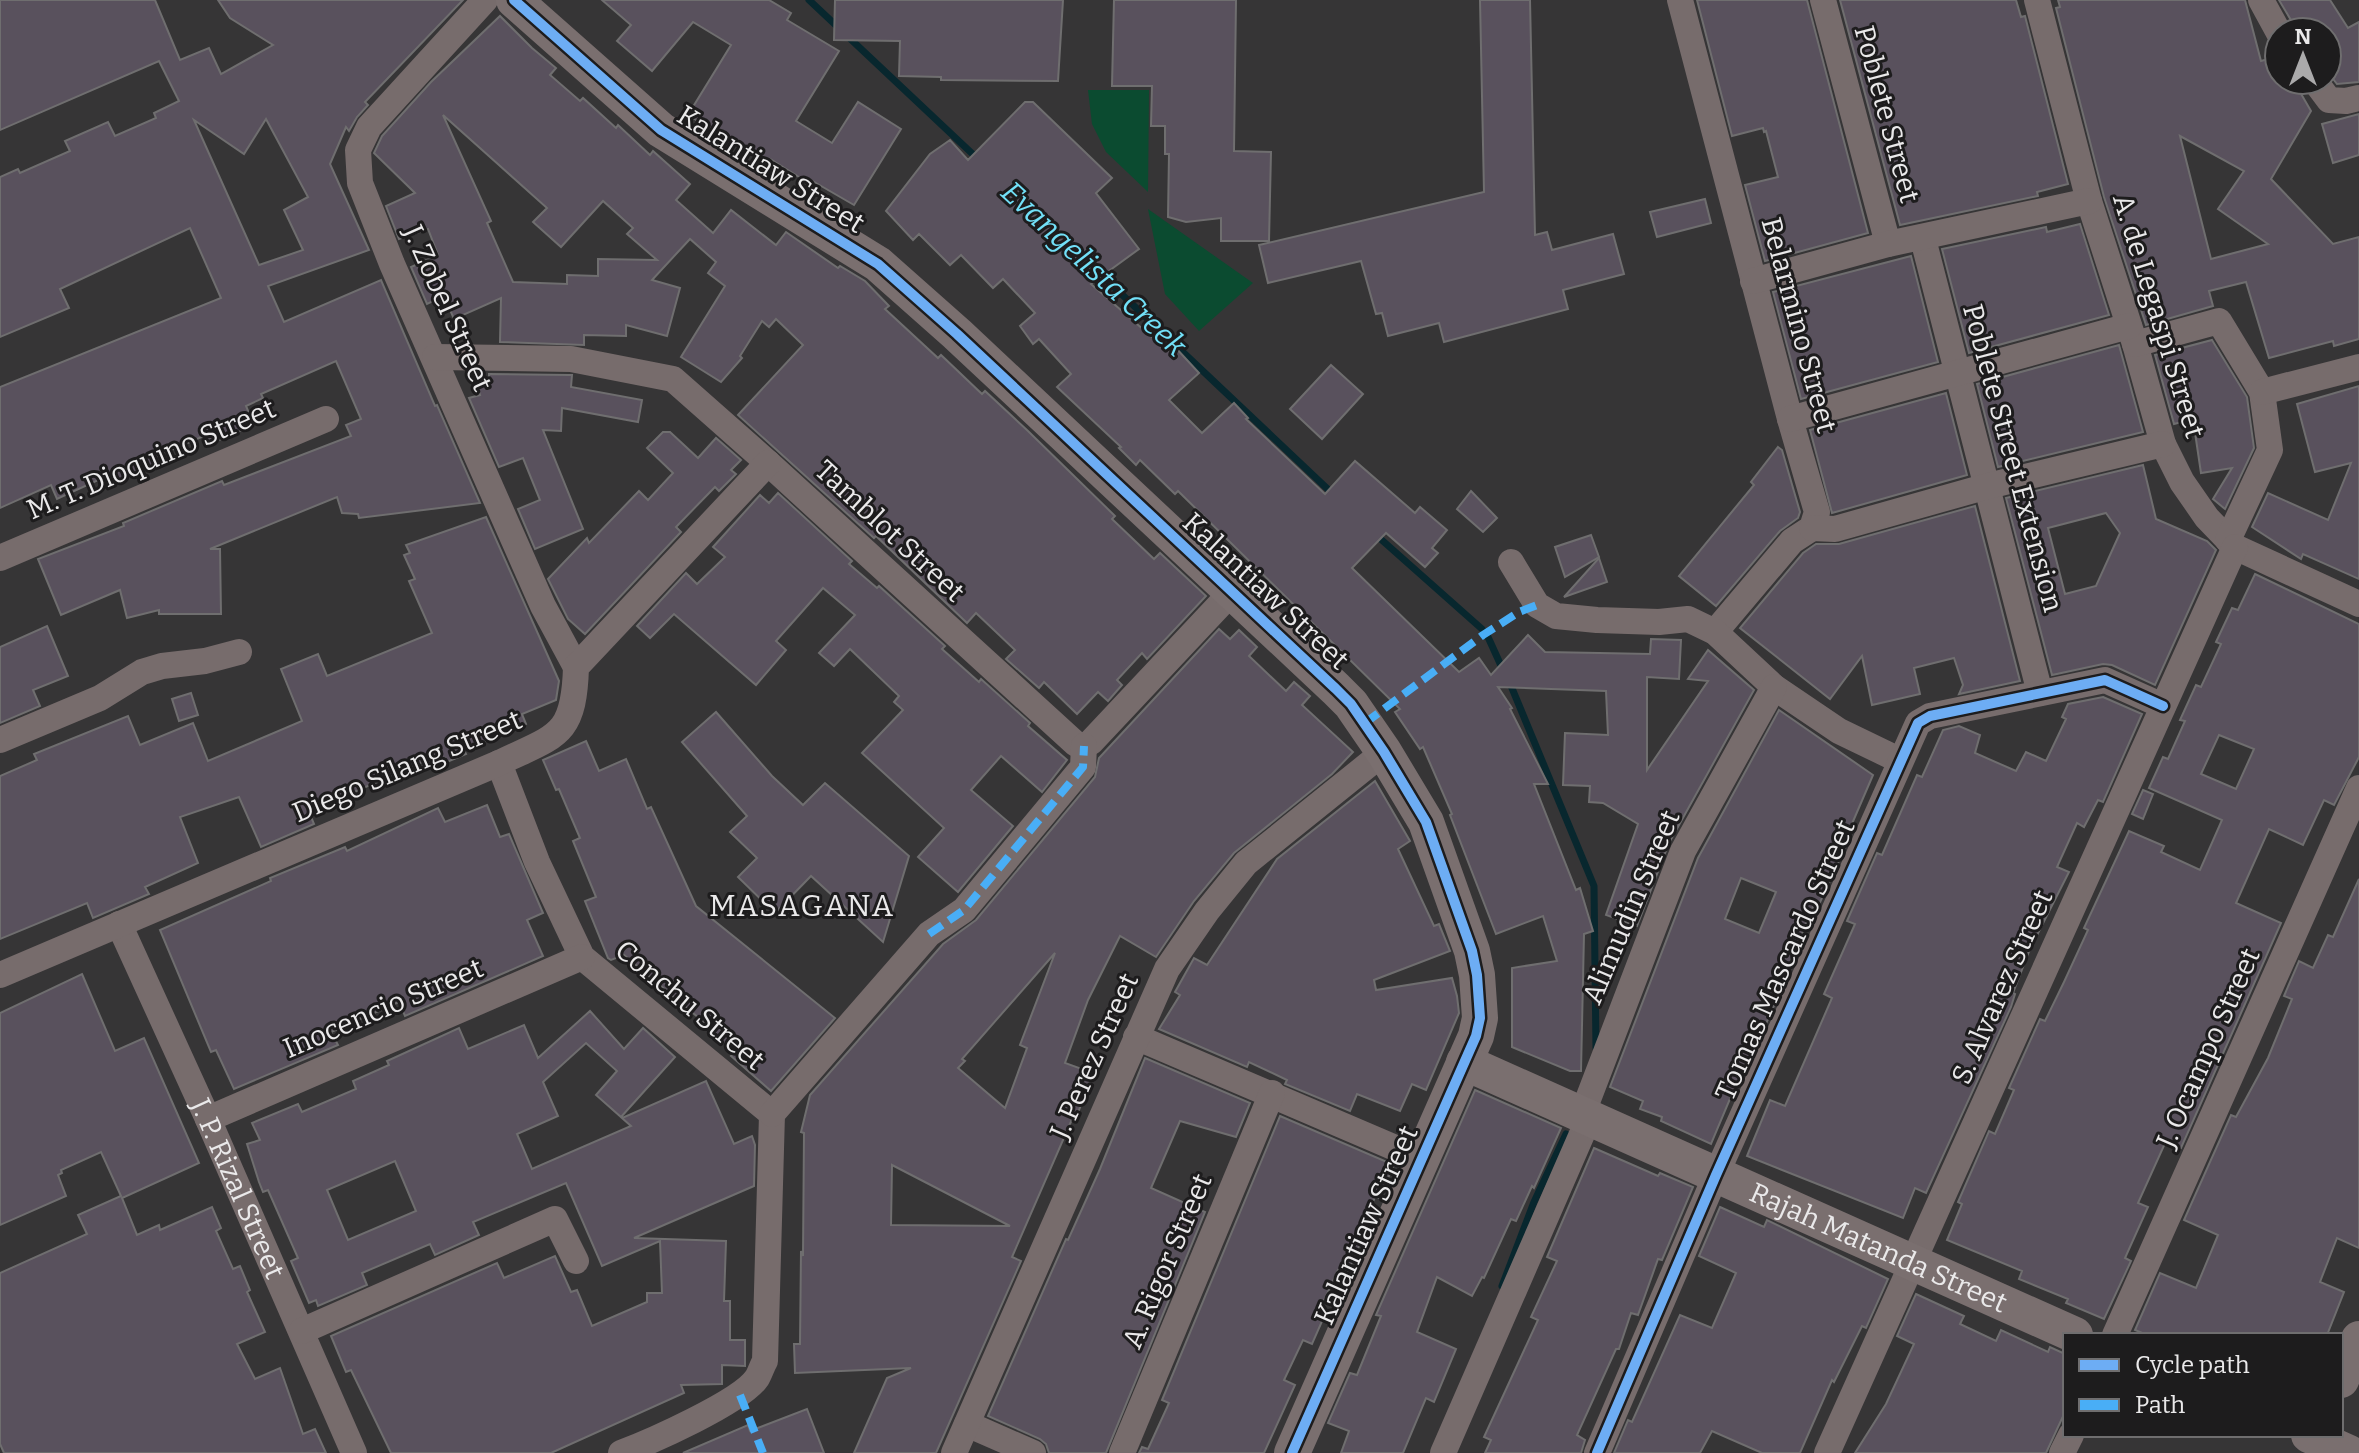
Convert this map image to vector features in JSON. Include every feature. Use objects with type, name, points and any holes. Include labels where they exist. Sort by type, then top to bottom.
[{"type":"street","name":"J. Zobel Street","points":[[485,0],[369,127],[358,150],[360,183],[392,264],[543,606],[576,667]]},
{"type":"street","name":"Kalantiaw Street","points":[[514,0],[661,130],[878,264],[957,334],[1351,704],[1426,822],[1472,951],[1481,997],[1480,1018],[1476,1036],[1292,1453]]},
{"type":"street","name":"Belarmino Street","points":[[1680,0],[1817,512],[1812,528]]},
{"type":"street","name":"Poblete Street","points":[[1823,0],[1888,244]]},
{"type":"street","name":"A. de Legaspi Street","points":[[2037,0],[2089,201],[2163,444],[2182,482],[2207,518],[2231,543],[2359,604]]},
{"type":"street","points":[[2326,96],[2329,100],[2359,98]]},
{"type":"street","name":"Poblete Street","points":[[1753,281],[1888,244],[1923,239],[2089,201]]},
{"type":"street","name":"Poblete Street Extension","points":[[1923,239],[2040,693]]},
{"type":"street","points":[[1790,419],[1958,373],[2132,335],[2219,321],[2262,392],[2359,367]]},
{"type":"street","name":"Tamblot Street","points":[[435,357],[571,359],[673,379],[1076,744],[1084,746]]},
{"type":"street","name":"S. Alvarez Street","points":[[1827,1453],[2163,706],[2270,450],[2262,392]]},
{"type":"street","name":"M. T. Dioquino Street","points":[[0,558],[326,419]]},
{"type":"street","points":[[1715,632],[1792,541],[1812,528],[1835,529],[1988,486],[2163,444]]},
{"type":"street","points":[[576,667],[768,463]]},
{"type":"street","points":[[1511,562],[1537,605],[1556,616],[1644,622],[1688,619],[1715,632],[1774,687],[1839,731],[1899,760]]},
{"type":"street","points":[[1084,746],[1231,593]]},
{"type":"street","points":[[0,740],[100,698],[142,672],[239,652]]},
{"type":"street","name":"Diego Silang Street","points":[[0,975],[550,739],[566,724],[575,702],[576,667]]},
{"type":"street","name":"Tomas Mascardo Street","points":[[1597,1453],[1716,1175],[1913,731],[1923,718],[2105,680],[2163,706]]},
{"type":"street","name":"Alimudin Street","points":[[1443,1453],[1585,1116],[1683,851],[1774,687]]},
{"type":"street","name":"Conchu Street","points":[[499,763],[537,862],[582,957],[772,1114],[929,934],[964,910],[1083,767],[1084,746]]},
{"type":"street","name":"J. Perez Street","points":[[954,1453],[1167,969],[1207,911],[1246,863],[1384,752]]},
{"type":"street","name":"J. Ocampo Street","points":[[2116,1333],[2359,788]]},
{"type":"street","name":"J. P. Rizal Street","points":[[119,924],[354,1453]]},
{"type":"street","name":"Inocencio Street","points":[[208,1119],[582,957]]},
{"type":"street","points":[[1136,1037],[1421,1159]]},
{"type":"street","name":"Rajah Matanda Street","points":[[1464,1062],[2070,1333]]},
{"type":"street","name":"A. Rigor Street","points":[[1122,1453],[1272,1093]]},
{"type":"street","points":[[621,1453],[740,1395],[756,1379],[765,1361],[772,1114]]},
{"type":"street","points":[[302,1331],[555,1219],[576,1261]]},
{"type":"street","points":[[2343,1375],[2359,1339]]},
{"type":"street","points":[[967,1424],[1033,1453]]},
{"type":"street","points":[[2312,1440],[2349,1453]]},
{"type":"green space","points":[[1088,90],[1149,90],[1148,192],[1106,152],[1092,124]]},
{"type":"green space","points":[[1148,209],[1253,283],[1199,331],[1165,294]]},
{"type":"building","points":[[0,0],[155,0],[180,60],[209,48],[221,74],[273,45],[230,18],[218,0],[463,0],[365,102],[368,105],[349,131],[346,127],[330,164],[369,250],[268,286],[284,322],[381,280],[480,503],[359,518],[358,514],[342,513],[337,497],[210,549],[220,549],[221,614],[159,614],[159,610],[127,618],[120,590],[61,615],[38,559],[124,526],[123,523],[222,481],[224,485],[351,436],[346,425],[361,419],[336,361],[261,394],[263,398],[246,406],[254,425],[210,444],[206,435],[155,457],[158,463],[113,484],[109,475],[57,499],[51,485],[0,508],[0,387],[221,298],[190,228],[60,289],[69,308],[0,337],[0,177],[18,169],[20,173],[70,151],[65,141],[108,122],[115,136],[156,118],[154,113],[179,101],[159,61],[0,130]],"holes":[[[266,119],[308,197],[284,210],[303,250],[259,265],[194,120],[244,154]]]},
{"type":"building","points":[[602,0],[769,0],[791,13],[787,20],[839,51],[796,121],[832,143],[858,102],[901,129],[854,205],[809,179],[807,182],[770,159],[768,164],[688,115],[731,45],[693,22],[652,71],[617,41],[631,25]]},
{"type":"building","points":[[835,0],[1063,0],[1058,81],[941,80],[941,77],[899,76],[900,41],[834,40]]},
{"type":"building","points":[[1114,0],[1236,0],[1234,151],[1271,152],[1269,241],[1221,241],[1221,218],[1186,222],[1168,217],[1169,154],[1165,154],[1165,126],[1151,126],[1152,86],[1112,86]]},
{"type":"building","points":[[1480,0],[1530,0],[1535,235],[1547,232],[1552,250],[1613,234],[1624,274],[1563,290],[1568,309],[1444,342],[1439,323],[1388,336],[1382,313],[1376,314],[1361,261],[1268,283],[1259,245],[1484,192]]},
{"type":"building","points":[[1697,0],[1807,0],[1868,233],[1765,261],[1745,185],[1778,177],[1763,128],[1732,136]]},
{"type":"building","points":[[1840,0],[2016,0],[2021,17],[2025,16],[2068,184],[2037,192],[2038,196],[1900,225]]},
{"type":"building","points":[[2058,0],[2245,0],[2263,60],[2263,96],[2302,96],[2311,111],[2271,179],[2333,244],[2359,237],[2359,339],[2334,346],[2333,341],[2269,358],[2246,282],[2209,291],[2213,306],[2146,325],[2104,197],[2056,8],[2060,7]],"holes":[[[2180,136],[2244,171],[2218,209],[2268,244],[2211,259]]]},
{"type":"building","points":[[2279,0],[2330,0],[2340,16],[2288,16]]},
{"type":"building","points":[[500,16],[556,68],[550,75],[580,101],[583,98],[616,128],[618,125],[650,155],[653,151],[690,184],[676,200],[713,233],[731,210],[776,245],[786,232],[838,268],[840,266],[865,281],[889,306],[885,309],[938,358],[941,355],[982,394],[985,391],[1115,516],[1112,519],[1154,559],[1160,553],[1206,596],[1147,659],[1142,653],[1117,680],[1122,685],[1108,701],[1098,692],[1077,714],[1044,682],[1039,688],[1006,659],[1015,650],[976,613],[967,623],[876,536],[874,538],[738,415],[803,345],[776,319],[769,327],[762,321],[740,356],[742,358],[721,382],[681,357],[725,286],[708,273],[716,262],[690,239],[652,280],[680,288],[667,336],[626,325],[626,336],[584,335],[584,345],[500,342],[501,298],[454,319],[444,296],[427,304],[411,267],[438,255],[428,229],[399,239],[386,206],[415,193],[374,153],[382,136],[431,82]],"holes":[[[443,115],[547,208],[533,222],[561,247],[603,201],[633,228],[627,234],[657,260],[598,259],[598,276],[567,275],[567,284],[513,282],[487,223],[491,221]]]},
{"type":"building","points":[[2343,20],[2348,28],[2359,22],[2359,82],[2343,83]]},
{"type":"building","points":[[1025,102],[1033,102],[1112,178],[1096,193],[1139,249],[1091,284],[1168,351],[1174,346],[1199,373],[1169,400],[1202,433],[1234,403],[1246,419],[1325,494],[1355,461],[1415,513],[1420,507],[1447,530],[1432,548],[1438,553],[1425,567],[1386,533],[1352,568],[1459,672],[1479,658],[1491,675],[1528,635],[1545,652],[1650,654],[1651,639],[1681,640],[1679,679],[1647,677],[1647,770],[1708,681],[1688,679],[1708,650],[1754,690],[1669,843],[1637,926],[1606,915],[1638,824],[1603,803],[1589,802],[1590,786],[1563,785],[1565,733],[1608,735],[1606,691],[1498,687],[1512,708],[1548,784],[1534,784],[1576,890],[1580,888],[1593,931],[1584,934],[1581,1071],[1570,1071],[1512,1047],[1512,968],[1557,961],[1543,916],[1496,934],[1452,814],[1423,747],[1420,749],[1395,712],[1400,709],[1178,491],[1175,494],[1140,460],[1136,465],[1057,387],[1071,374],[1039,339],[1033,344],[1020,326],[1035,313],[1003,279],[993,288],[961,255],[950,265],[919,234],[913,240],[886,211],[930,154],[950,140],[968,160]]},
{"type":"building","points":[[2359,114],[2359,155],[2333,163],[2322,124]]},
{"type":"building","points":[[1705,199],[1711,223],[1657,237],[1650,212]]},
{"type":"building","points":[[2080,224],[2109,315],[1969,353],[1942,249],[2046,227],[2047,232]]},
{"type":"building","points":[[1911,256],[1938,362],[1801,399],[1773,292]]},
{"type":"building","points":[[2212,340],[2247,397],[2254,448],[2225,509],[2213,499],[2232,468],[2201,473],[2193,419],[2174,424],[2155,355]]},
{"type":"building","points":[[2119,345],[2143,432],[1998,467],[1977,384]]},
{"type":"building","points":[[1331,365],[1363,394],[1322,439],[1290,409]]},
{"type":"building","points":[[489,374],[572,375],[571,387],[642,400],[638,422],[562,408],[561,431],[543,430],[583,529],[535,549],[518,509],[540,500],[523,458],[499,467],[469,398],[480,395],[476,382],[489,379]]},
{"type":"building","points":[[2359,386],[2359,579],[2303,554],[2301,559],[2252,527],[2268,493],[2328,520],[2351,463],[2315,472],[2297,404]]},
{"type":"building","points":[[1946,393],[1967,475],[1832,513],[1810,430]]},
{"type":"building","points":[[663,432],[670,432],[698,458],[716,438],[741,460],[731,470],[736,474],[719,491],[715,487],[676,527],[681,532],[585,634],[568,619],[548,579],[587,538],[589,543],[639,491],[648,500],[673,473],[647,448]]},
{"type":"building","points":[[1778,447],[1782,450],[1800,512],[1798,518],[1780,531],[1716,606],[1679,576],[1754,485],[1751,482]]},
{"type":"building","points":[[2143,465],[2156,519],[2207,541],[2216,550],[2155,685],[2112,665],[2103,664],[2052,675],[2006,498]],"holes":[[[2106,513],[2120,533],[2096,586],[2065,594],[2048,528]]]},
{"type":"building","points":[[1471,491],[1497,518],[1483,532],[1457,509]]},
{"type":"building","points":[[778,493],[852,561],[849,564],[877,588],[879,586],[945,646],[942,649],[979,682],[981,679],[1067,760],[1042,792],[1001,756],[971,790],[1013,826],[958,892],[918,857],[944,828],[862,753],[903,710],[894,702],[899,696],[850,649],[834,666],[819,653],[855,615],[823,588],[776,641],[786,650],[756,685],[674,614],[650,638],[637,626],[686,573],[697,584],[725,557],[713,547],[760,495],[769,503]]},
{"type":"building","points":[[1975,506],[2020,681],[1959,694],[1963,685],[1954,658],[1914,668],[1920,694],[1872,705],[1862,656],[1830,699],[1740,628],[1803,553],[1816,544],[1839,544]]},
{"type":"building","points":[[486,517],[559,681],[556,700],[522,714],[526,724],[464,750],[466,754],[424,767],[422,762],[309,812],[314,824],[261,847],[239,797],[180,817],[198,863],[145,887],[149,894],[93,918],[87,903],[0,939],[0,776],[37,760],[34,754],[128,716],[140,745],[193,723],[208,761],[302,721],[281,669],[318,654],[327,676],[432,633],[409,581],[415,579],[404,555],[410,553],[406,545]]},
{"type":"building","points":[[1591,535],[1599,557],[1565,577],[1555,547]]},
{"type":"building","points":[[1599,558],[1607,582],[1564,597]]},
{"type":"building","points":[[2255,574],[2359,624],[2359,757],[2334,805],[2324,800],[2303,845],[2269,829],[2236,903],[2281,923],[2181,1148],[2166,1141],[2138,1203],[2148,1207],[2125,1258],[2131,1261],[2104,1319],[2066,1303],[2068,1299],[2019,1279],[2022,1271],[1947,1240],[1962,1204],[1958,1202],[1989,1131],[1995,1134],[2014,1090],[2009,1088],[2040,1019],[2045,1021],[2064,982],[2088,930],[2084,928],[2129,831],[2164,846],[2161,852],[2200,870],[2222,820],[2149,788],[2163,757],[2168,759],[2185,721],[2180,720],[2196,685],[2201,687],[2221,644],[2216,642],[2232,608],[2238,610]],"holes":[[[2219,735],[2254,749],[2236,789],[2201,774]]]},
{"type":"building","points":[[47,626],[68,676],[33,690],[40,706],[0,723],[0,647]]},
{"type":"building","points":[[1219,629],[1230,639],[1239,630],[1257,647],[1249,656],[1286,691],[1294,682],[1310,696],[1302,705],[1353,752],[1332,774],[1234,853],[1194,901],[1156,957],[1120,936],[1088,1000],[1065,1063],[1093,1073],[1076,1118],[1073,1117],[1012,1257],[1021,1261],[936,1453],[854,1453],[887,1378],[911,1368],[795,1373],[794,1344],[800,1344],[801,1251],[803,1256],[804,1133],[801,1132],[810,1095],[943,944],[976,920],[1095,777],[1099,758]],"holes":[[[1055,953],[1020,1045],[1027,1048],[1005,1108],[958,1068],[965,1061],[962,1059]],[[892,1165],[1010,1226],[891,1225]]]},
{"type":"building","points":[[191,693],[198,715],[179,721],[172,699]]},
{"type":"building","points":[[2103,697],[2142,714],[2103,802],[2098,800],[2084,827],[2077,823],[2057,867],[2069,872],[2030,949],[2013,993],[2011,1007],[1926,1193],[1915,1188],[1903,1218],[1747,1156],[1770,1100],[1785,1106],[1832,998],[1824,994],[1855,924],[1847,921],[1877,853],[1882,855],[1917,775],[1922,777],[1943,730],[1959,726],[1980,735],[1975,753],[2016,771],[2026,752],[2046,761],[2066,719],[2062,717],[2068,704]]},
{"type":"building","points":[[1779,710],[1873,775],[1845,840],[1848,841],[1817,909],[1813,907],[1787,976],[1711,1144],[1661,1121],[1662,1117],[1640,1109],[1643,1101],[1610,1087],[1698,858]],"holes":[[[1741,878],[1776,892],[1759,933],[1725,919]]]},
{"type":"building","points":[[716,712],[772,776],[803,805],[825,783],[909,856],[883,942],[811,876],[775,913],[738,877],[757,858],[730,832],[747,816],[682,742]]},
{"type":"building","points":[[586,741],[599,771],[626,759],[647,809],[651,807],[696,906],[835,1018],[771,1091],[731,1056],[735,1052],[710,1031],[712,1029],[624,955],[611,960],[608,958],[585,901],[596,897],[573,841],[580,838],[543,760]]},
{"type":"building","points":[[1375,781],[1410,841],[1398,849],[1434,926],[1439,924],[1450,951],[1374,980],[1376,990],[1452,978],[1459,1013],[1426,1090],[1412,1084],[1400,1111],[1357,1094],[1350,1111],[1285,1084],[1287,1080],[1249,1062],[1247,1067],[1159,1029],[1180,995],[1175,992],[1194,958],[1207,965],[1277,859]]},
{"type":"building","points":[[2143,790],[2153,794],[2143,819],[2132,814]]},
{"type":"building","points":[[487,805],[500,837],[509,834],[543,913],[527,920],[543,956],[405,1016],[399,1002],[331,1032],[338,1045],[234,1089],[216,1050],[211,1052],[160,930],[271,881],[270,878],[345,847],[347,851],[438,808],[445,822]]},
{"type":"building","points":[[2359,879],[2359,1248],[2337,1238],[2320,1282],[2344,1292],[2328,1333],[2142,1333],[2135,1330],[2160,1273],[2196,1288],[2218,1235],[2184,1220],[2231,1115],[2236,1117],[2268,1058],[2292,999],[2284,996],[2299,961],[2313,968],[2328,935],[2333,937]]},
{"type":"building","points":[[82,974],[115,1051],[144,1038],[199,1163],[122,1198],[137,1235],[159,1225],[160,1230],[212,1207],[221,1228],[216,1231],[233,1269],[240,1266],[250,1290],[247,1292],[265,1332],[237,1344],[255,1379],[280,1368],[303,1434],[315,1429],[326,1453],[4,1453],[0,1444],[0,1273],[87,1234],[78,1215],[121,1196],[101,1152],[61,1170],[62,1173],[58,1175],[66,1196],[0,1225],[0,1013]]},
{"type":"building","points":[[590,1011],[624,1049],[643,1028],[675,1057],[621,1117],[596,1095],[617,1071],[586,1043],[543,1082],[558,1116],[517,1134],[532,1169],[631,1126],[622,1118],[706,1081],[734,1144],[752,1136],[755,1145],[754,1186],[634,1238],[726,1241],[724,1301],[730,1301],[730,1340],[745,1340],[745,1366],[722,1365],[722,1384],[681,1385],[684,1393],[551,1453],[391,1453],[351,1370],[346,1372],[331,1336],[497,1263],[504,1278],[555,1256],[571,1292],[577,1290],[592,1326],[647,1302],[647,1293],[662,1293],[660,1241],[602,1266],[566,1183],[473,1222],[479,1235],[435,1255],[430,1244],[362,1273],[367,1285],[318,1306],[316,1300],[309,1303],[291,1261],[298,1258],[268,1190],[263,1192],[259,1182],[247,1144],[260,1140],[252,1123],[298,1104],[302,1112],[356,1089],[353,1081],[389,1065],[387,1061],[459,1028],[468,1049],[524,1025],[538,1058]],"holes":[[[395,1161],[416,1211],[348,1240],[327,1190]]]},
{"type":"building","points":[[1145,1058],[1250,1103],[1236,1137],[1180,1121],[1151,1188],[1205,1212],[1106,1453],[1049,1453],[1040,1439],[988,1416],[1100,1169]]},
{"type":"building","points":[[1475,1090],[1561,1128],[1534,1188],[1532,1186],[1516,1221],[1511,1219],[1484,1278],[1472,1296],[1437,1277],[1417,1332],[1456,1349],[1434,1402],[1426,1398],[1403,1453],[1341,1453],[1349,1431],[1328,1423],[1350,1373],[1357,1375],[1381,1316],[1376,1315]]},
{"type":"building","points":[[1280,1116],[1394,1165],[1379,1198],[1375,1197],[1347,1274],[1338,1270],[1321,1307],[1327,1310],[1312,1344],[1303,1340],[1284,1380],[1295,1385],[1264,1453],[1139,1453],[1142,1447],[1148,1449],[1169,1403],[1162,1400]]},
{"type":"building","points":[[1594,1148],[1658,1176],[1660,1173],[1693,1187],[1662,1260],[1658,1259],[1638,1315],[1631,1313],[1619,1349],[1616,1349],[1577,1435],[1585,1440],[1581,1453],[1485,1453],[1491,1440],[1484,1437],[1538,1320],[1531,1317],[1557,1261],[1547,1257]]},
{"type":"building","points":[[1720,1207],[1764,1227],[1767,1220],[1888,1279],[1866,1328],[1862,1326],[1834,1382],[1832,1380],[1800,1453],[1762,1453],[1712,1431],[1700,1453],[1614,1453],[1628,1420],[1632,1422],[1680,1315],[1712,1328],[1736,1273],[1699,1256]]},
{"type":"building","points":[[1916,1294],[1964,1316],[1960,1324],[1996,1341],[2001,1330],[2048,1352],[2050,1347],[2063,1353],[2063,1416],[2046,1453],[1855,1453],[1886,1404],[1914,1344],[1897,1336]]},
{"type":"building","points":[[807,1409],[824,1453],[683,1453],[748,1425],[750,1431]]},
{"type":"waterway","name":"Evangelista Creek","points":[[809,0],[979,160]]},
{"type":"waterway","name":"Evangelista Creek","points":[[1096,270],[1334,495]]},
{"type":"waterway","points":[[1375,534],[1482,629]]},
{"type":"waterway","points":[[1488,637],[1503,670]]},
{"type":"waterway","points":[[1509,681],[1594,886],[1596,1048]]},
{"type":"waterway","points":[[1502,1286],[1534,1202],[1566,1134]]},
{"type":"marked path","points":[[1365,723],[1483,635],[1519,612],[1537,605]]},
{"type":"marked path","points":[[929,934],[964,910],[1083,767],[1084,746]]},
{"type":"marked path","points":[[740,1395],[763,1453]]},
{"type":"cycle path","points":[[514,0],[661,130],[878,264],[957,334],[1351,704],[1426,822],[1472,951],[1480,1018],[1476,1036],[1292,1453]]},
{"type":"cycle path","points":[[1597,1453],[1716,1175],[1918,723],[1930,716],[2105,680],[2163,706]]},
{"type":"district","name":"MASAGANA","points":[[802,906]]}]
